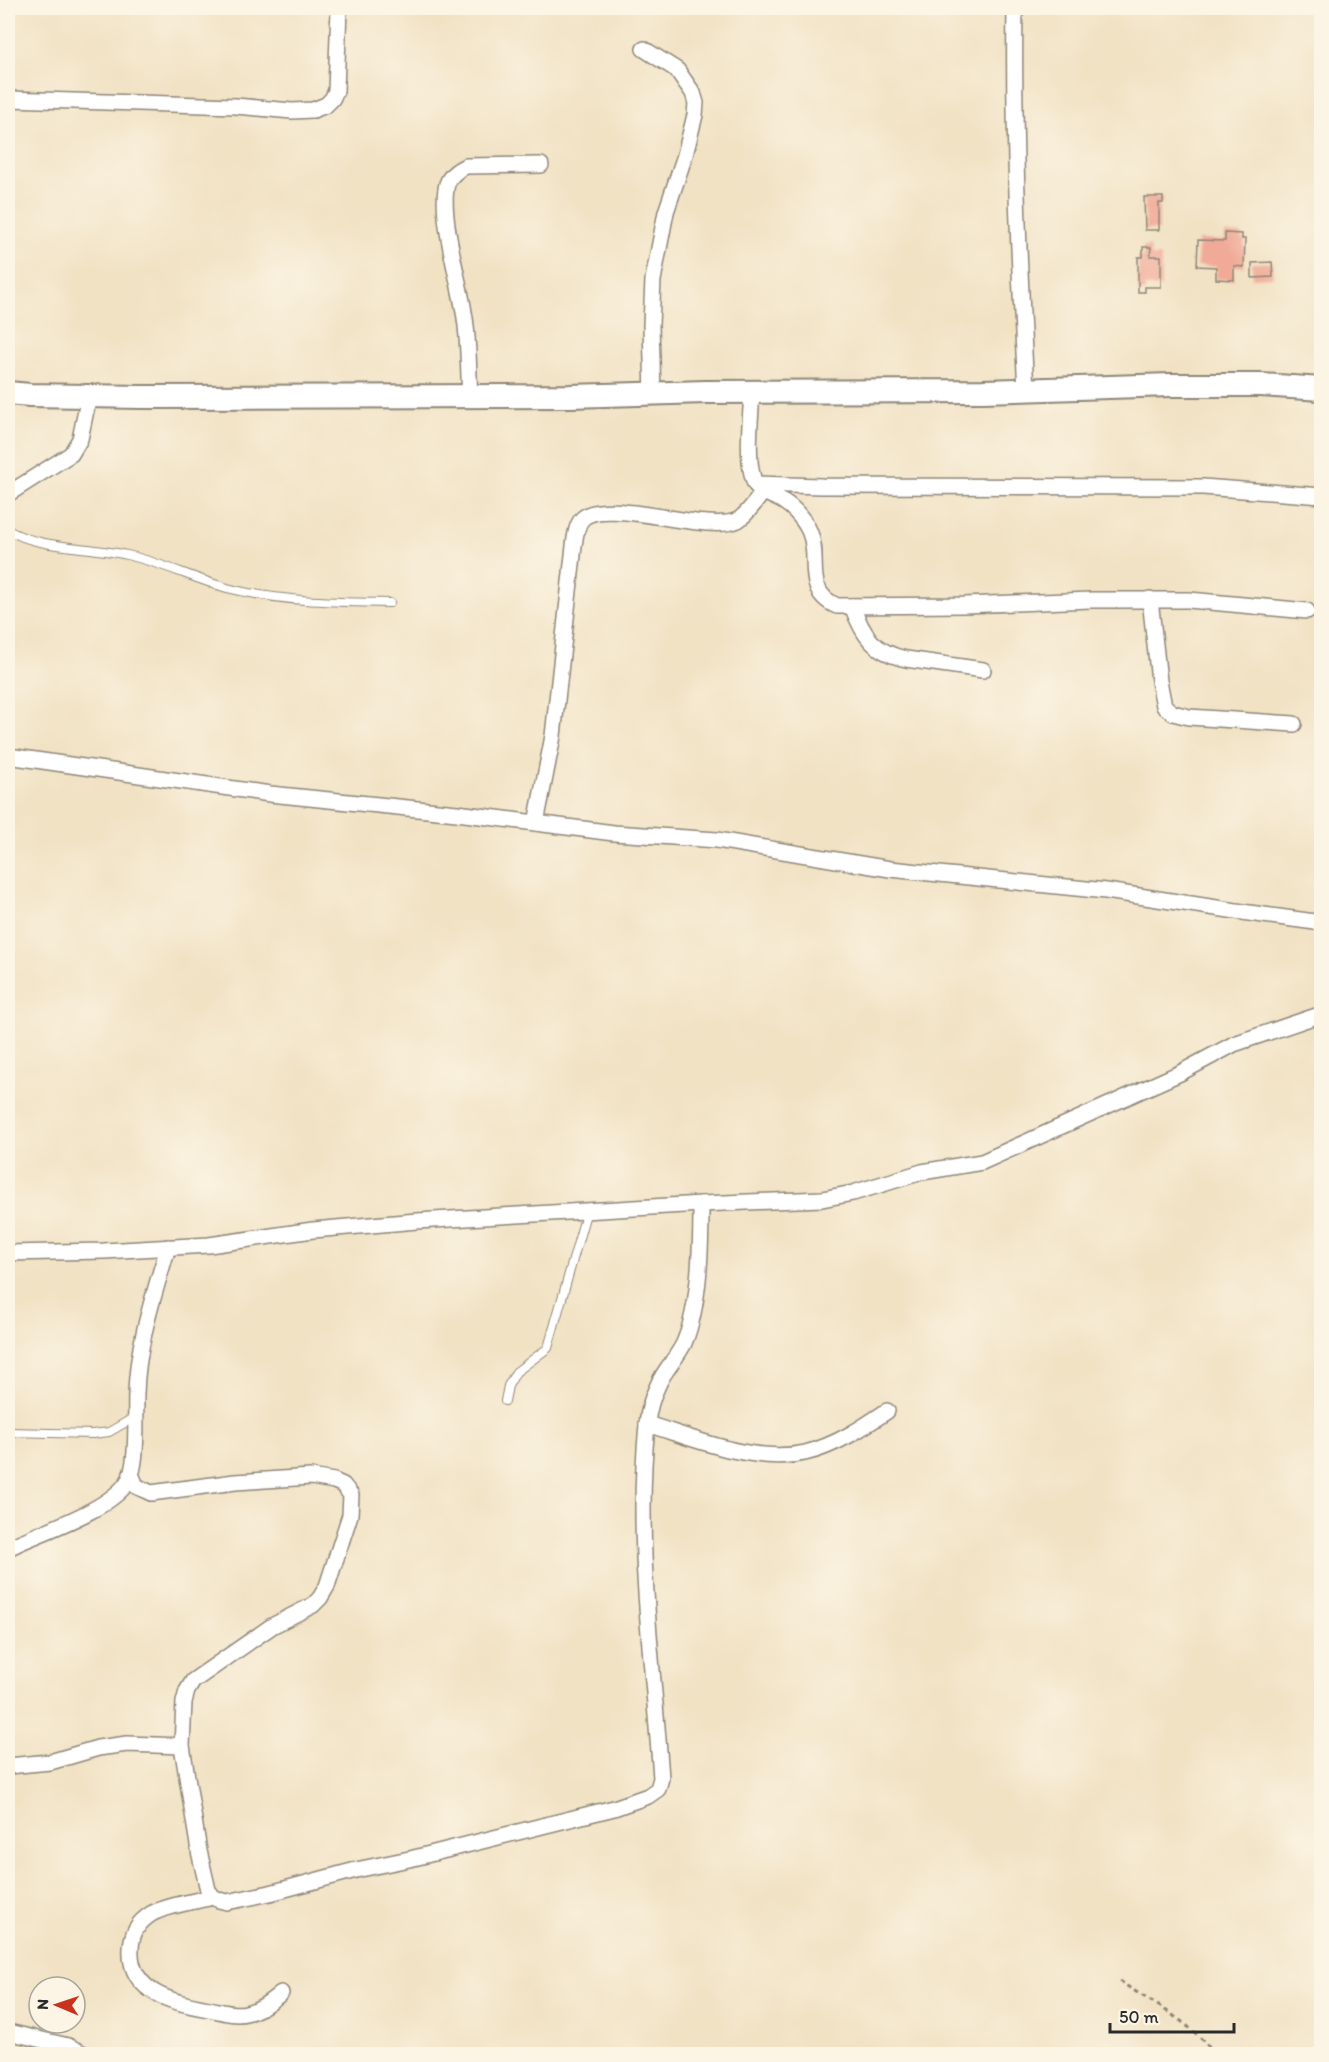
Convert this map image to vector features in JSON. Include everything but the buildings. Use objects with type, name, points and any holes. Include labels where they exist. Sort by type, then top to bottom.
[{"type":"main road","points":[[8,393],[89,396],[652,394],[1261,385],[1322,389]]},
{"type":"street","points":[[8,99],[314,110],[326,105],[336,91],[339,8]]},
{"type":"street","points":[[1015,8],[1013,86],[1026,390]]},
{"type":"street","points":[[644,49],[677,70],[693,93],[696,103],[685,155],[666,212],[653,280],[652,394]]},
{"type":"street","points":[[470,395],[465,315],[449,233],[447,186],[457,170],[466,166],[542,165]]},
{"type":"street","points":[[752,391],[750,461],[759,488],[784,502],[806,525],[811,534],[815,581],[824,597],[837,606],[1150,599],[1307,610]]},
{"type":"street","points":[[8,494],[71,454],[80,439],[89,396]]},
{"type":"street","points":[[759,488],[1203,487],[1322,496]]},
{"type":"street","points":[[536,823],[553,736],[574,546],[582,520],[591,514],[606,511],[730,522],[746,513],[759,488]]},
{"type":"street","points":[[1150,599],[1159,681],[1167,709],[1189,717],[1293,724]]},
{"type":"street","points":[[852,606],[860,627],[868,639],[881,650],[906,659],[983,670]]},
{"type":"street","points":[[8,756],[270,794],[614,833],[717,840],[890,869],[1095,890],[1322,922]]},
{"type":"street","points":[[8,1253],[104,1251],[209,1245],[313,1230],[586,1210],[822,1199],[853,1193],[922,1173],[982,1162],[1180,1073],[1234,1044],[1322,1014]]},
{"type":"street","points":[[281,1993],[267,2005],[242,2014],[184,2005],[166,1998],[141,1983],[134,1973],[130,1960],[132,1935],[136,1927],[153,1913],[213,1897],[227,1902],[270,1893],[356,1870],[414,1858],[614,1808],[648,1796],[658,1789],[661,1778],[644,1576],[643,1515],[647,1424],[658,1384],[684,1342],[690,1323],[701,1244],[701,1204]]},
{"type":"street","points":[[8,1548],[97,1508],[128,1483],[131,1474],[138,1361],[168,1247]]},
{"type":"street","points":[[647,1424],[733,1449],[774,1455],[805,1453],[837,1442],[887,1412]]},
{"type":"street","points":[[131,1474],[136,1486],[151,1493],[235,1482],[311,1477],[343,1485],[351,1496],[350,1515],[327,1586],[320,1598],[313,1605],[272,1626],[193,1681],[187,1691],[184,1702],[182,1746],[199,1851],[208,1890],[213,1897]]},
{"type":"street","points":[[8,1766],[50,1762],[98,1748],[127,1744],[182,1746]]},
{"type":"street","points":[[8,2032],[68,2046],[84,2054]]},
{"type":"lane","points":[[8,530],[19,537],[40,542],[130,555],[197,579],[270,597],[311,602],[390,603]]},
{"type":"lane","points":[[505,1401],[508,1386],[516,1372],[548,1348],[586,1210]]},
{"type":"lane","points":[[8,1432],[93,1434],[109,1432],[135,1417]]},
{"type":"path","points":[[1119,1981],[1192,2030],[1206,2043],[1214,2055]]}]
